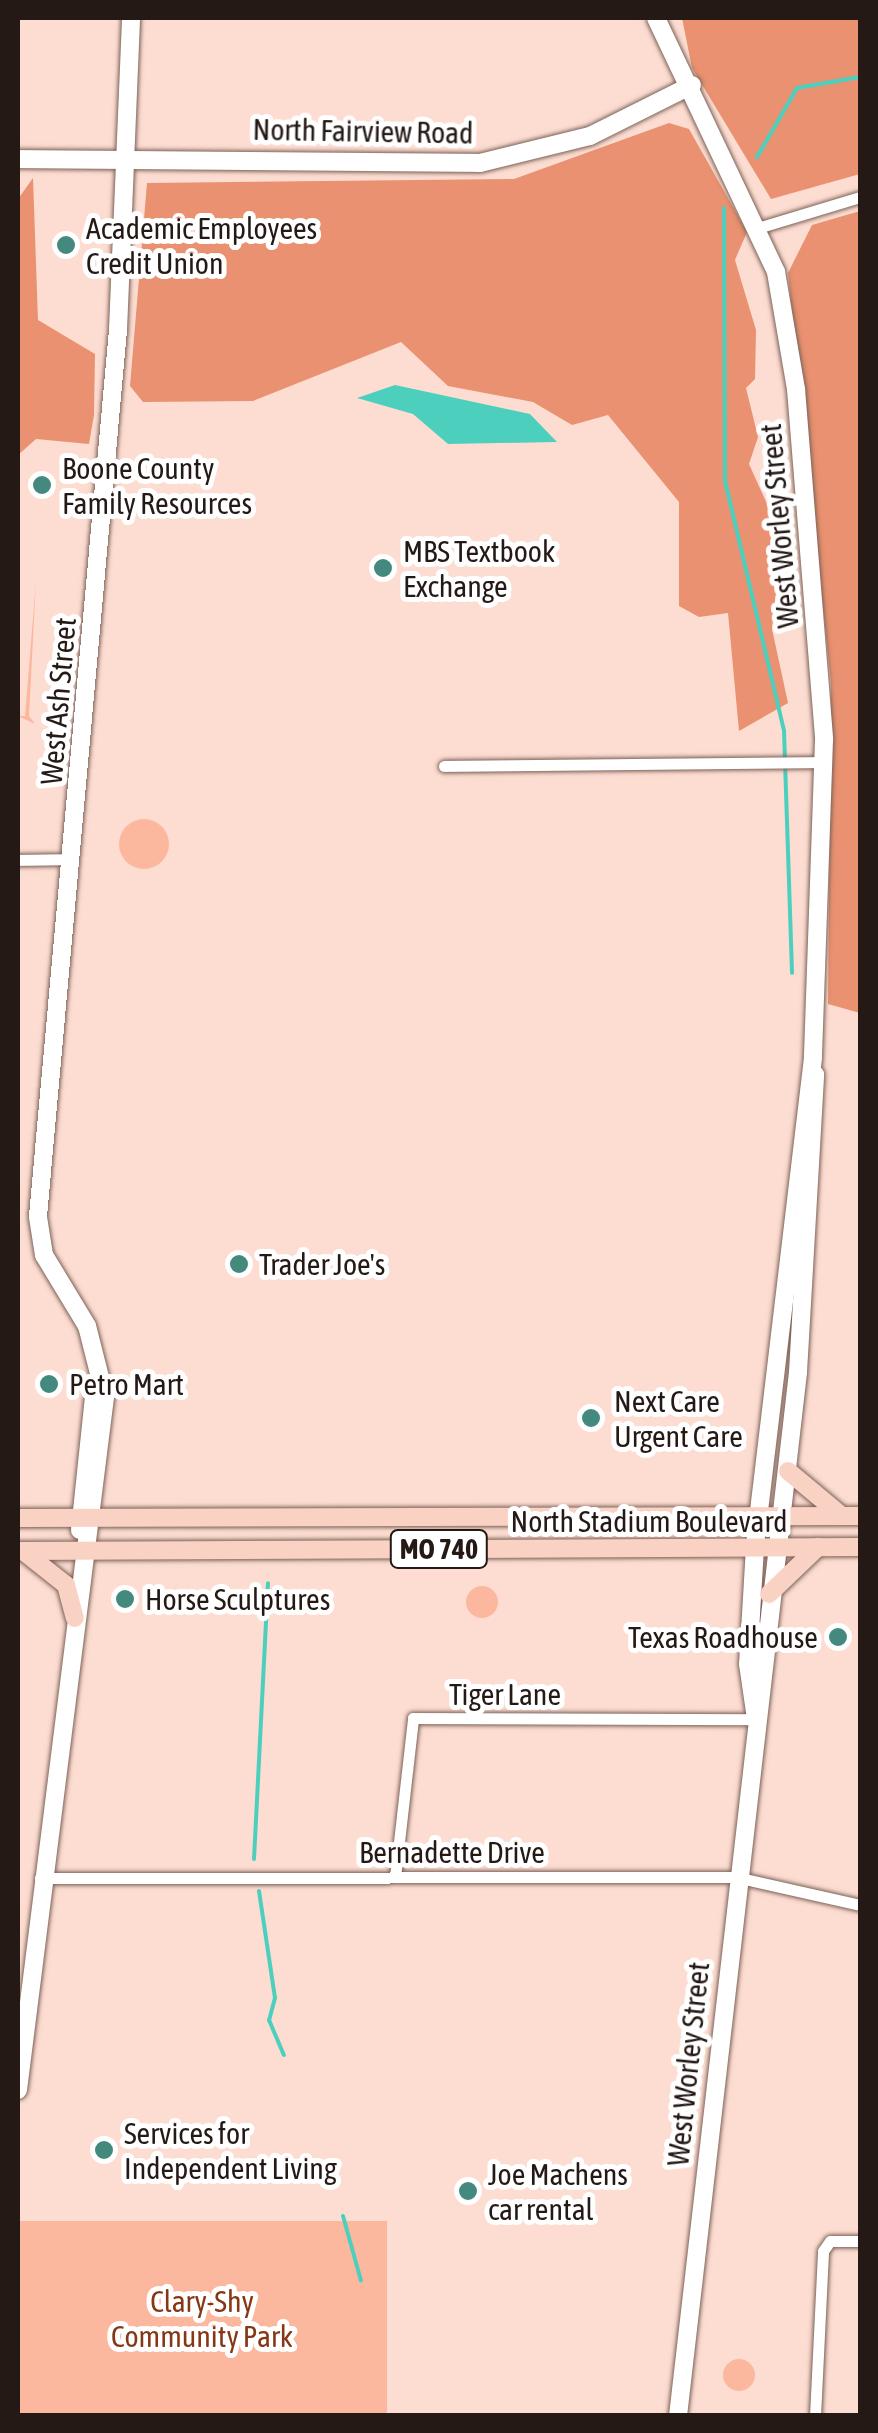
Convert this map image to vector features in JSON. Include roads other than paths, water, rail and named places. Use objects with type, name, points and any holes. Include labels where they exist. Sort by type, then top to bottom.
[{"type":"main road","points":[[788,1472],[851,1516]]},
{"type":"main road","name":"North Stadium Boulevard","points":[[18,1518],[851,1516]]},
{"type":"main road","name":"North Stadium Boulevard","points":[[20,1551],[860,1547]]},
{"type":"main road","points":[[768,1594],[818,1548]]},
{"type":"main road","points":[[20,1551],[66,1585],[76,1618]]},
{"type":"street","name":"West Ash Street","points":[[18,2090],[40,1878],[84,1550],[101,1373],[88,1326],[52,1276],[40,1236],[131,158],[131,18]]},
{"type":"street","name":"West Worley Street","points":[[656,18],[762,227],[796,389],[824,762],[813,1058],[774,1516]]},
{"type":"street","name":"North Fairview Road","points":[[18,159],[480,163],[590,136],[692,85]]},
{"type":"street","points":[[762,227],[860,196]]},
{"type":"street","points":[[444,766],[824,762]]},
{"type":"street","points":[[18,860],[73,859]]},
{"type":"street","name":"West Worley Street","points":[[756,1719],[748,1664],[764,1547],[788,1472],[817,1128],[813,1058]]},
{"type":"street","name":"West Worley Street","points":[[678,2416],[756,1719],[768,1594],[764,1547]]},
{"type":"street","name":"Tiger Lane","points":[[395,1877],[413,1718],[756,1719]]},
{"type":"street","name":"Bernadette Drive","points":[[40,1878],[736,1877],[860,1906]]},
{"type":"street","points":[[815,2416],[823,2251],[830,2241],[860,2241]]},
{"type":"water","points":[[395,385],[530,414],[557,442],[448,444],[413,414],[357,398]]},
{"type":"waterway","points":[[757,157],[797,88],[860,77]]},
{"type":"waterway","points":[[724,208],[725,481],[784,731],[792,973]]},
{"type":"waterway","points":[[254,1859],[268,1583]]},
{"type":"waterway","points":[[259,1891],[275,1998],[269,2020],[284,2055]]},
{"type":"waterway","points":[[343,2216],[361,2281]]},
{"type":"place","name":"Academic Employees Credit Union","points":[[66,245]]},
{"type":"place","name":"Boone County Family Resources","points":[[42,485]]},
{"type":"place","name":"MBS Textbook Exchange","points":[[383,568]]},
{"type":"place","name":"Trader Joe's","points":[[239,1264]]},
{"type":"place","name":"Petro Mart","points":[[49,1384]]},
{"type":"place","name":"Next Care Urgent Care","points":[[591,1418]]},
{"type":"place","name":"Horse Sculptures","points":[[125,1599]]},
{"type":"place","name":"Texas Roadhouse","points":[[838,1637]]},
{"type":"place","name":"Services for Independent Living","points":[[104,2150]]},
{"type":"place","name":"Joe Machens car rental","points":[[468,2191]]},
{"type":"park label","name":"Clary-Shy Community Park","points":[[202,2318]]}]
